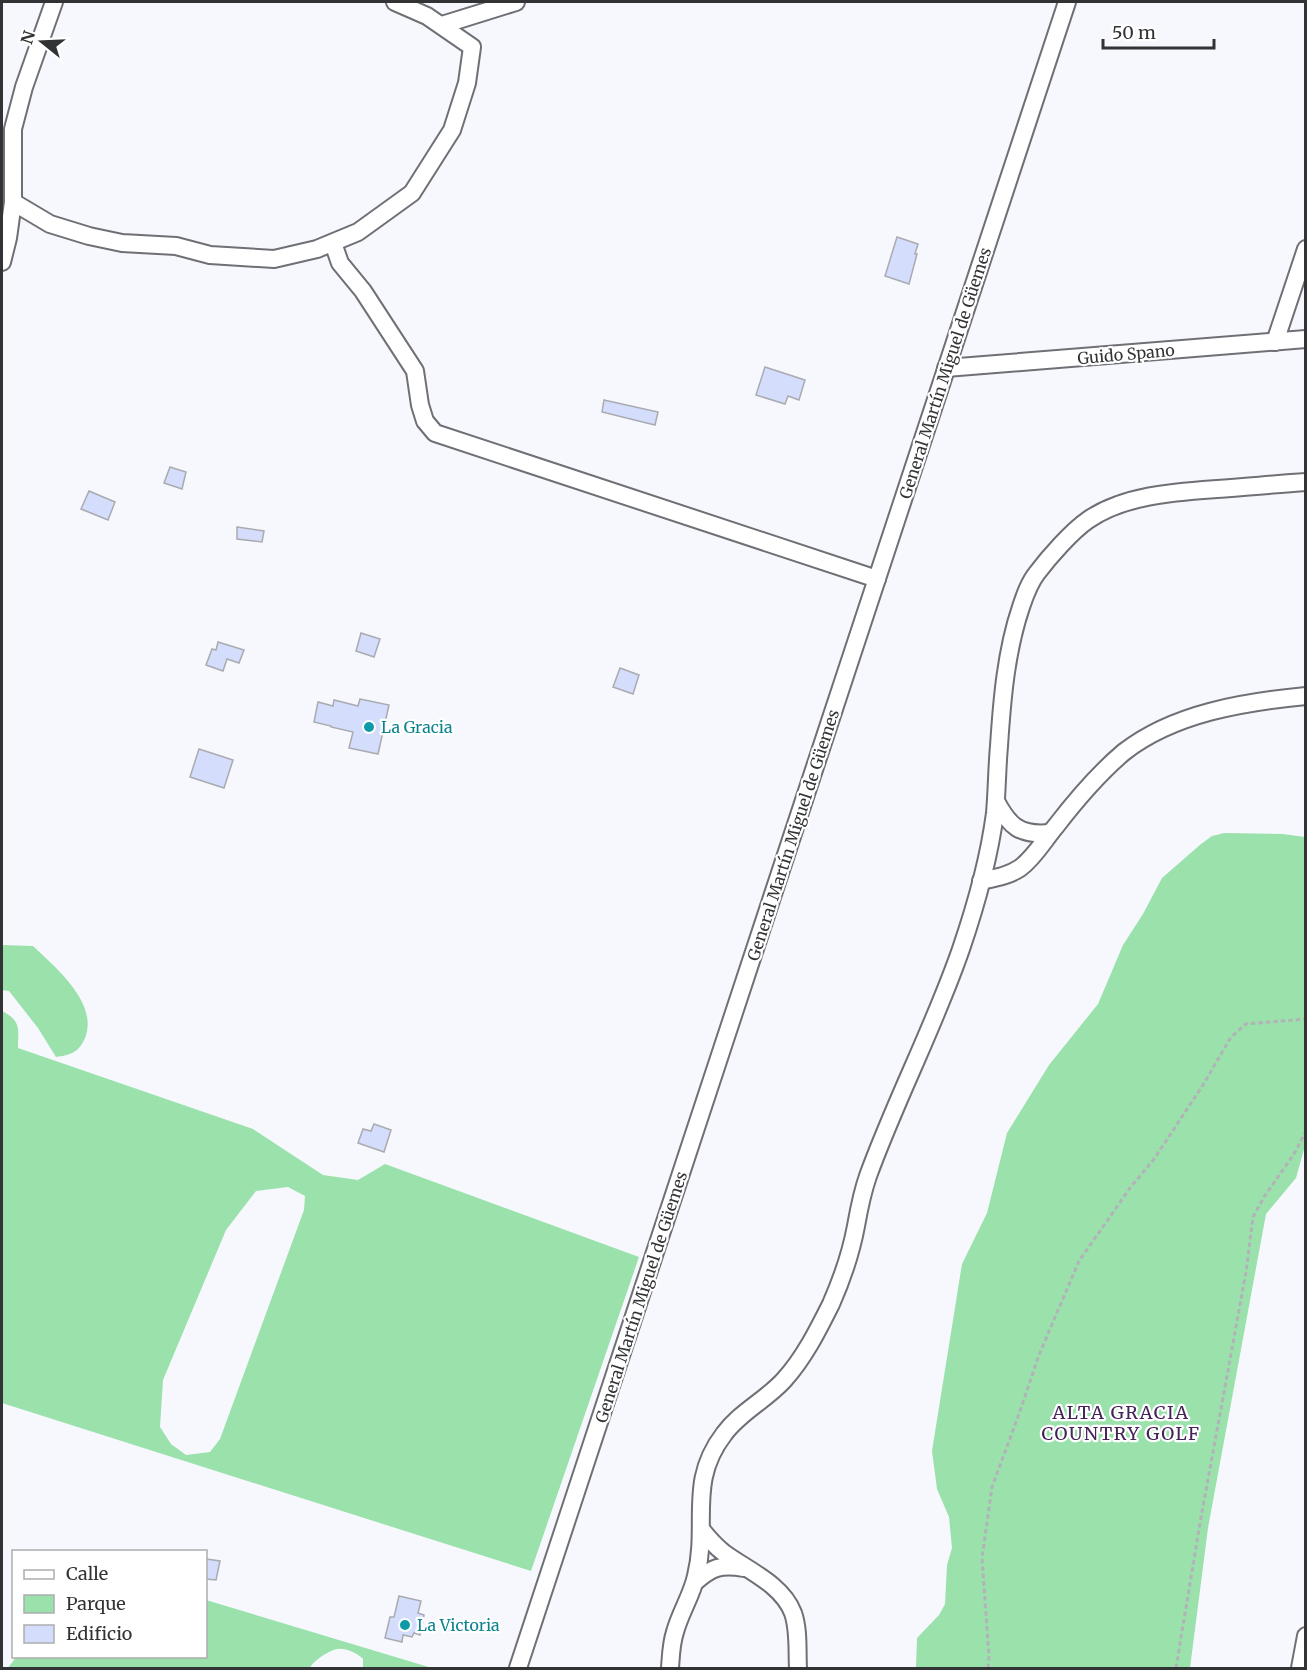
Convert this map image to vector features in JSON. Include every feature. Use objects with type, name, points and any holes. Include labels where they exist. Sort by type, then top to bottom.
[{"type":"street","points":[[2,262],[13,202],[7,127],[24,87],[54,2]]},
{"type":"street","points":[[13,202],[50,224],[88,236],[122,243],[176,246],[210,255],[274,259],[317,249],[358,232],[412,193],[452,130],[467,83],[472,47],[427,16],[395,2]]},
{"type":"street","points":[[442,25],[516,2]]},
{"type":"street","name":"General Martín Miguel de Güemes","points":[[518,1668],[1067,2]]},
{"type":"street","points":[[333,243],[340,262],[363,291],[415,371],[424,421],[435,434],[877,579]]},
{"type":"street","points":[[1275,342],[1305,249]]},
{"type":"street","name":"Guido Spano","points":[[946,369],[1305,339]]},
{"type":"street","points":[[670,1668],[674,1633],[695,1581],[699,1560],[700,1496],[703,1476],[710,1456],[723,1435],[737,1419],[783,1382],[802,1358],[831,1303],[850,1251],[866,1180],[962,947],[988,853],[996,801],[1000,733],[1008,661],[1025,595],[1036,574],[1088,520],[1144,496],[1305,482]]},
{"type":"street","points":[[981,880],[1004,877],[1020,868],[1034,855],[1079,796],[1100,774],[1125,752],[1151,735],[1180,722],[1235,706],[1305,696]]},
{"type":"street","points":[[996,801],[1003,814],[1018,829],[1028,833],[1050,833]]},
{"type":"street","points":[[701,1529],[722,1551],[774,1587],[792,1610],[798,1668]]},
{"type":"street","points":[[695,1581],[706,1572],[716,1568],[728,1565],[745,1568]]},
{"type":"street","points":[[1300,1668],[1305,1636]]},
{"type":"path","points":[[988,1668],[982,1558],[992,1487],[1039,1355],[1079,1261],[1130,1188],[1154,1159],[1203,1085],[1231,1037],[1246,1024],[1305,1019]]},
{"type":"path","points":[[1176,1668],[1246,1272],[1253,1217],[1294,1154],[1305,1131]]},
{"type":"green space","points":[[1224,833],[1283,834],[1305,837],[1306,1142],[1296,1178],[1266,1214],[1208,1528],[1190,1668],[916,1668],[917,1638],[939,1615],[945,1604],[947,1565],[952,1548],[949,1517],[937,1489],[932,1451],[962,1264],[987,1213],[1007,1133],[1049,1065],[1098,1004],[1123,945],[1162,878],[1212,836]]},
{"type":"green space","points":[[2,945],[33,946],[72,987],[86,1012],[88,1025],[83,1043],[74,1052],[56,1057],[38,1028],[9,991],[2,990]]},
{"type":"green space","points":[[2,1011],[13,1018],[18,1026],[18,1048],[253,1129],[323,1175],[358,1180],[385,1164],[639,1257],[531,1571],[2,1403]],"holes":[[[288,1187],[305,1196],[304,1210],[220,1439],[210,1452],[186,1455],[171,1444],[160,1427],[163,1380],[226,1230],[256,1191]]]},
{"type":"green space","points":[[207,1600],[432,1668],[363,1668],[361,1657],[351,1651],[337,1649],[325,1654],[310,1668],[8,1668],[15,1658],[207,1658]]},
{"type":"building","points":[[897,237],[918,244],[909,284],[885,276]]},
{"type":"building","points":[[765,367],[805,380],[799,400],[788,396],[785,404],[756,395]]},
{"type":"building","points":[[604,400],[658,412],[655,425],[602,412]]},
{"type":"building","points":[[170,467],[186,472],[182,489],[164,483]]},
{"type":"building","points":[[89,491],[115,502],[108,520],[81,509]]},
{"type":"building","points":[[237,527],[264,531],[262,542],[237,539]]},
{"type":"building","points":[[361,633],[380,639],[374,657],[356,651]]},
{"type":"building","points":[[218,642],[244,650],[239,663],[227,659],[223,671],[206,665],[212,649],[216,650]]},
{"type":"building","points":[[620,668],[639,675],[633,694],[613,687]]},
{"type":"building","name":"La Gracia","points":[[360,699],[389,705],[378,754],[349,748],[353,732],[314,722],[318,702],[333,706],[334,700],[358,706]]},
{"type":"building","points":[[199,749],[233,760],[224,788],[190,777]]},
{"type":"building","points":[[374,1124],[391,1130],[384,1152],[358,1143],[363,1129],[371,1131]]},
{"type":"building","points":[[207,1559],[220,1561],[216,1580],[207,1579]]},
{"type":"building","name":"La Victoria","points":[[399,1596],[421,1601],[418,1613],[424,1615],[420,1635],[414,1633],[412,1637],[403,1635],[402,1642],[385,1638],[390,1617],[394,1617]]},
{"type":"place","name":"La Gracia","points":[[369,727]]},
{"type":"place","name":"La Victoria","points":[[405,1625]]},
{"type":"district","name":"ALTA GRACIA COUNTRY GOLF","points":[[1121,1423]]}]
